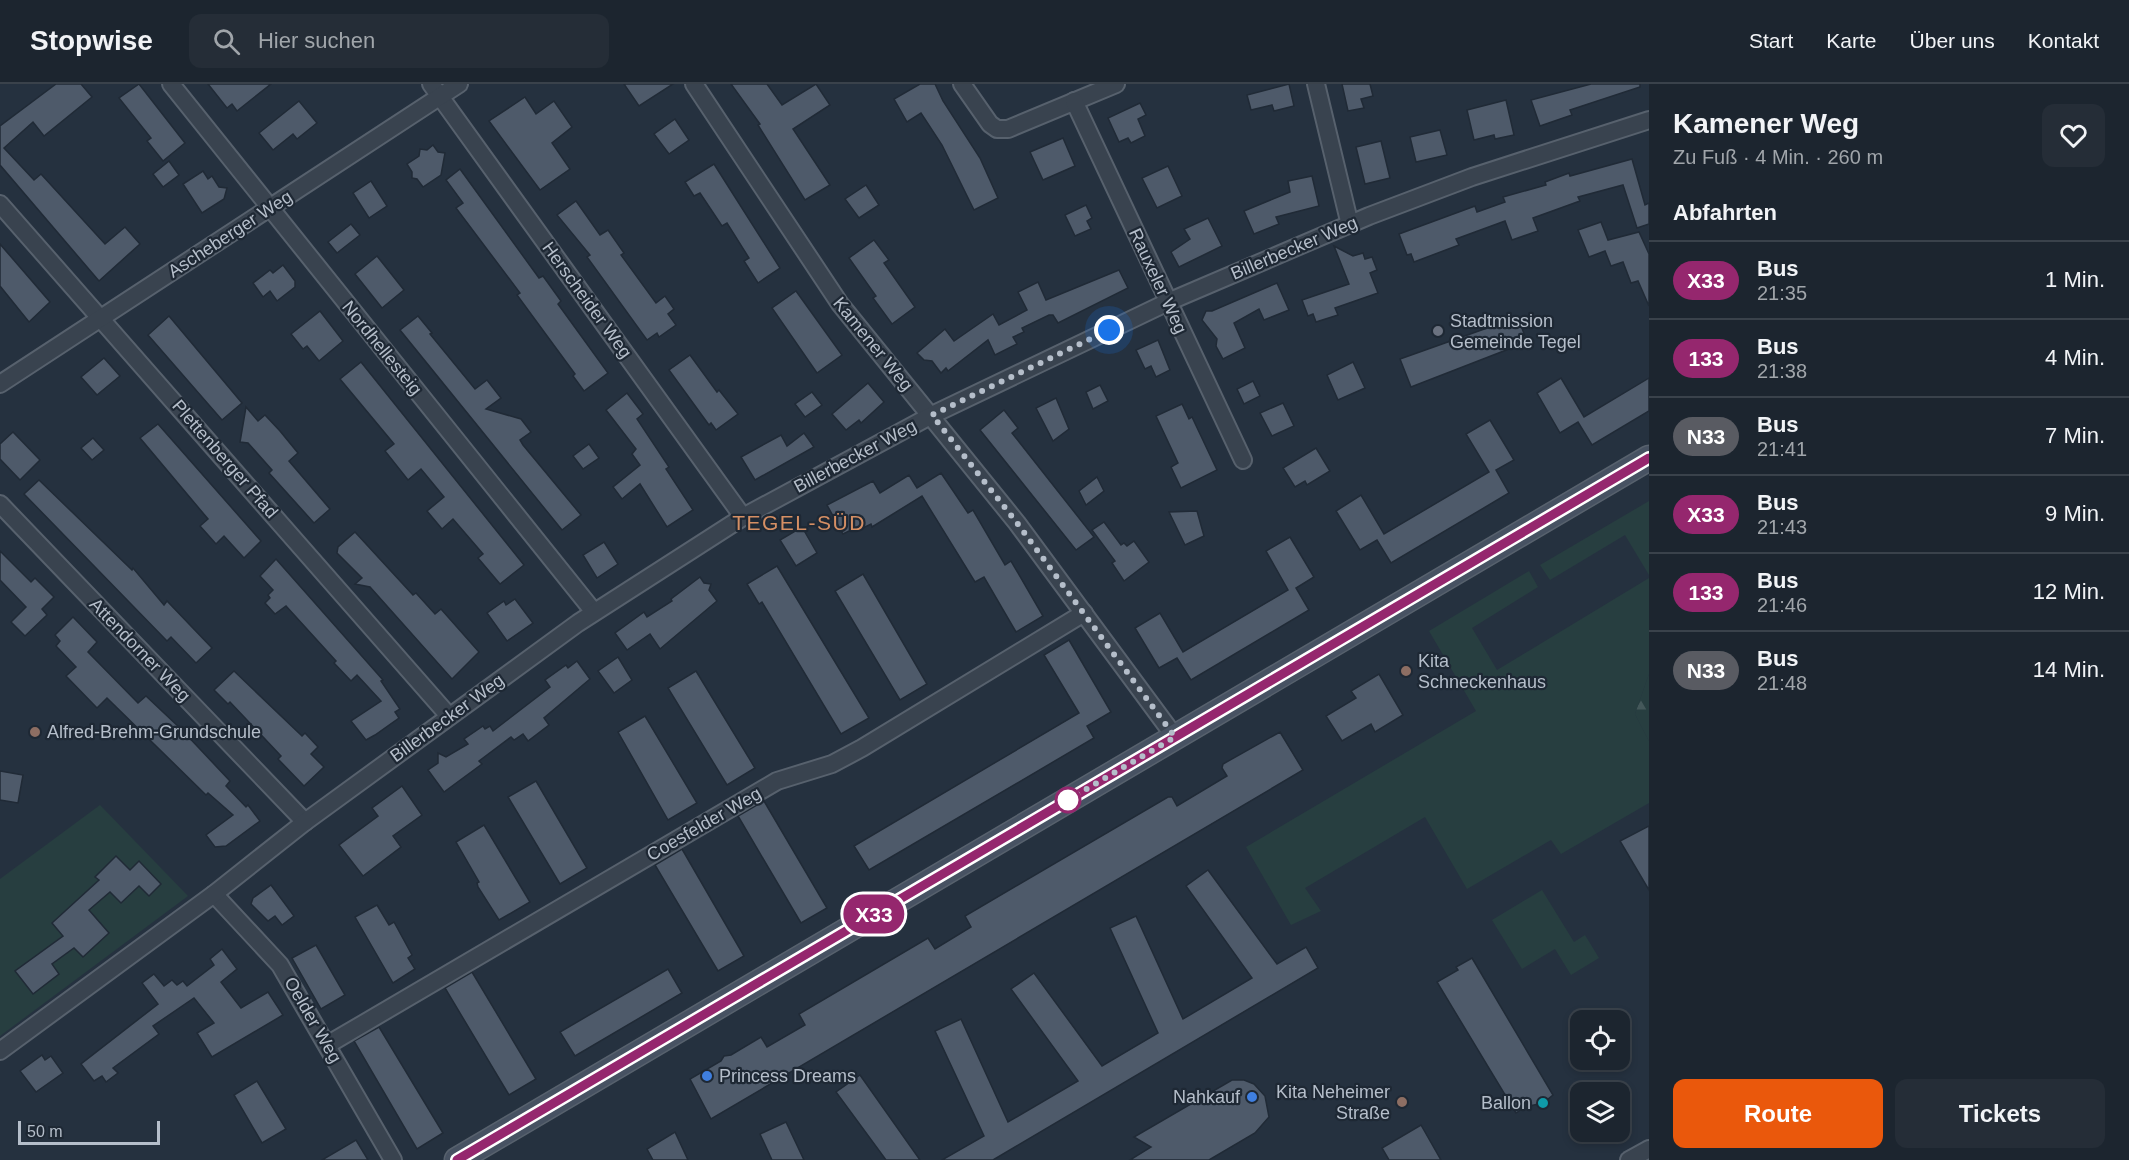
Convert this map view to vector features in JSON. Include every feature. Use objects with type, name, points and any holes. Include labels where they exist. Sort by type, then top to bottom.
[{"type":"main road","points":[[457,1160],[1649,458]]},
{"type":"street","name":"Nordhellesteig","points":[[171,84],[594,612]]},
{"type":"street","name":"Ascheberger Weg","points":[[0,384],[101,316],[271,209],[436,90],[459,84]]},
{"type":"street","name":"Kamener Weg","points":[[694,84],[840,304],[873,347],[932,415],[1084,613],[1175,737]]},
{"type":"street","points":[[962,84],[983,115],[997,129],[1021,126],[1116,84]]},
{"type":"street","points":[[1317,84],[1350,225]]},
{"type":"street","name":"Herscheider Weg","points":[[436,90],[743,517]]},
{"type":"street","name":"Rauxeler Weg","points":[[1074,101],[1242,460]]},
{"type":"street","name":"Billerbecker Weg","points":[[0,1051],[214,894],[306,822],[449,716],[594,612],[743,517],[932,415],[1168,302],[1350,225],[1472,177],[1649,120]]},
{"type":"street","name":"Plettenberger Pfad","points":[[0,204],[101,316],[449,716]]},
{"type":"street","name":"Attendorner Weg","points":[[0,504],[306,822]]},
{"type":"street","name":"Coesfelder Weg","points":[[327,1045],[777,781],[832,764],[862,748],[1084,613]]},
{"type":"street","name":"Oelder Weg","points":[[214,894],[280,964],[393,1160]]},
{"type":"street","points":[[1629,1160],[1649,1149]]},
{"type":"green space","points":[[1649,501],[1649,575],[1625,535],[1550,580],[1540,565]]},
{"type":"green space","points":[[1529,571],[1538,587],[1472,628],[1497,670],[1649,578],[1649,674],[1635,714],[1649,741],[1649,803],[1561,854],[1551,840],[1467,889],[1425,817],[1305,888],[1321,911],[1291,925],[1246,847],[1476,711],[1429,631]]},
{"type":"green space","points":[[1649,674],[1649,741],[1635,714]]},
{"type":"green space","points":[[100,805],[188,896],[0,1036],[0,879]]},
{"type":"green space","points":[[1542,890],[1574,942],[1585,935],[1599,958],[1571,975],[1555,949],[1522,969],[1492,920]]},
{"type":"building","points":[[56,84],[81,84],[92,97],[44,136],[33,122],[4,148],[34,180],[41,174],[105,244],[125,227],[140,244],[99,281],[0,165],[0,126]]},
{"type":"building","points":[[139,84],[185,143],[163,161],[147,141],[151,138],[119,98]]},
{"type":"building","points":[[208,84],[271,84],[237,111],[232,104],[227,108]]},
{"type":"building","points":[[624,84],[673,84],[639,106]]},
{"type":"building","points":[[731,84],[767,84],[782,105],[816,84],[830,105],[793,129],[830,185],[805,200],[758,125],[760,124]]},
{"type":"building","points":[[920,84],[935,84],[943,101],[980,158],[998,198],[974,210],[942,145],[921,113],[907,122],[894,99]]},
{"type":"building","points":[[1289,84],[1294,106],[1274,111],[1272,105],[1251,110],[1247,95]]},
{"type":"building","points":[[1342,84],[1370,84],[1373,96],[1361,99],[1364,108],[1348,111]]},
{"type":"building","points":[[1591,84],[1640,84],[1640,87],[1570,110],[1572,115],[1540,126],[1531,100]]},
{"type":"building","points":[[525,97],[536,114],[554,101],[572,127],[552,143],[570,169],[540,190],[489,121]]},
{"type":"building","points":[[1506,100],[1514,135],[1495,139],[1494,135],[1474,140],[1467,110]]},
{"type":"building","points":[[299,101],[317,123],[297,139],[293,134],[273,150],[259,133]]},
{"type":"building","points":[[1140,103],[1146,115],[1138,119],[1145,136],[1131,143],[1128,138],[1119,142],[1108,118]]},
{"type":"building","points":[[675,119],[689,140],[669,154],[654,134]]},
{"type":"building","points":[[1440,130],[1447,155],[1416,162],[1410,137]]},
{"type":"building","points":[[1063,138],[1075,166],[1043,180],[1030,152]]},
{"type":"building","points":[[1381,141],[1390,178],[1365,184],[1356,147]]},
{"type":"building","points":[[433,145],[438,152],[445,153],[441,175],[423,187],[417,179],[412,178],[412,172],[407,164],[419,156],[420,149],[427,150]]},
{"type":"building","points":[[1632,159],[1645,205],[1649,203],[1649,224],[1637,228],[1623,185],[1578,197],[1580,201],[1533,218],[1538,231],[1512,240],[1505,221],[1456,239],[1459,245],[1414,262],[1411,254],[1407,255],[1399,234],[1475,206],[1477,212],[1505,202],[1503,197],[1546,185],[1545,182],[1569,173],[1570,176]]},
{"type":"building","points":[[169,161],[179,175],[163,187],[153,174]]},
{"type":"building","points":[[714,164],[780,268],[758,283],[744,261],[749,258],[727,223],[722,226],[700,193],[694,196],[685,182]]},
{"type":"building","points":[[1168,166],[1182,196],[1157,208],[1142,178]]},
{"type":"building","points":[[460,169],[539,278],[543,276],[561,301],[558,304],[608,373],[584,391],[573,376],[575,374],[517,295],[520,293],[456,208],[463,203],[446,180]]},
{"type":"building","points":[[203,171],[208,179],[212,176],[219,187],[227,188],[224,199],[202,213],[183,184]]},
{"type":"building","points":[[1312,176],[1319,206],[1276,217],[1279,224],[1254,234],[1244,211],[1290,192],[1288,181]]},
{"type":"building","points":[[371,181],[387,206],[369,218],[353,193]]},
{"type":"building","points":[[866,185],[879,205],[859,218],[845,199]]},
{"type":"building","points":[[576,201],[600,235],[608,230],[624,253],[621,255],[656,303],[665,296],[674,309],[668,314],[676,325],[659,337],[657,333],[647,340],[587,257],[590,255],[557,215]]},
{"type":"building","points":[[1086,205],[1092,218],[1087,221],[1091,229],[1075,236],[1065,215]]},
{"type":"building","points":[[1208,218],[1222,246],[1179,267],[1171,252],[1190,239],[1184,229]]},
{"type":"building","points":[[1601,222],[1608,240],[1639,232],[1649,254],[1649,306],[1638,281],[1631,283],[1623,262],[1611,266],[1605,251],[1589,257],[1578,230]]},
{"type":"building","points":[[351,224],[360,235],[337,253],[328,242]]},
{"type":"building","points":[[874,240],[889,260],[884,263],[915,307],[892,324],[873,298],[876,296],[849,258]]},
{"type":"building","points":[[0,244],[50,302],[29,322],[0,286]]},
{"type":"building","points":[[1334,246],[1353,256],[1363,253],[1365,259],[1372,257],[1377,270],[1370,273],[1378,293],[1335,308],[1338,315],[1316,322],[1313,314],[1308,316],[1302,300],[1349,284]]},
{"type":"building","points":[[377,256],[404,290],[382,308],[355,274]]},
{"type":"building","points":[[283,265],[295,281],[295,287],[277,301],[270,291],[263,297],[253,283],[270,270],[273,273]]},
{"type":"building","points":[[1119,270],[1128,288],[1058,323],[1053,315],[1049,315],[1022,328],[1024,332],[1013,337],[1017,344],[995,355],[988,340],[948,371],[946,368],[941,373],[932,361],[924,360],[917,353],[945,329],[954,341],[993,314],[999,325],[1027,310],[1018,292],[1038,282],[1046,300]]},
{"type":"building","points":[[1277,283],[1289,310],[1264,320],[1259,309],[1234,323],[1245,348],[1223,359],[1216,346],[1217,339],[1202,320],[1206,311],[1212,311]]},
{"type":"building","points":[[796,291],[842,355],[817,373],[772,308]]},
{"type":"building","points":[[320,311],[343,341],[319,361],[307,346],[303,349],[291,334]]},
{"type":"building","points":[[169,316],[242,403],[222,420],[148,335]]},
{"type":"building","points":[[418,316],[475,389],[487,380],[501,398],[486,409],[521,419],[531,432],[520,440],[523,445],[581,515],[562,530],[400,330]]},
{"type":"building","points":[[1518,317],[1527,342],[1411,387],[1400,359]]},
{"type":"building","points":[[1158,340],[1170,370],[1156,377],[1151,366],[1145,369],[1136,350]]},
{"type":"building","points":[[690,355],[717,392],[719,390],[738,414],[716,430],[711,423],[709,425],[669,370]]},
{"type":"building","points":[[104,358],[120,376],[97,395],[81,377]]},
{"type":"building","points":[[361,362],[524,565],[500,584],[478,558],[483,554],[453,519],[442,529],[427,511],[444,497],[421,469],[408,480],[385,451],[394,444],[340,379]]},
{"type":"building","points":[[1353,362],[1365,388],[1338,400],[1327,375]]},
{"type":"building","points":[[1561,378],[1584,417],[1649,378],[1649,411],[1592,445],[1578,422],[1560,433],[1537,393]]},
{"type":"building","points":[[1253,381],[1260,396],[1244,404],[1237,389]]},
{"type":"building","points":[[868,383],[884,402],[861,423],[859,420],[846,430],[832,414]]},
{"type":"building","points":[[1100,385],[1108,401],[1093,409],[1086,392]]},
{"type":"building","points":[[812,392],[822,405],[805,417],[795,404]]},
{"type":"building","points":[[627,393],[643,414],[637,419],[669,467],[666,469],[693,510],[667,527],[640,484],[622,499],[613,487],[640,465],[632,454],[636,449],[606,410]]},
{"type":"building","points":[[1056,398],[1069,429],[1053,441],[1036,408]]},
{"type":"building","points":[[1283,403],[1294,426],[1272,436],[1260,413]]},
{"type":"building","points":[[1182,404],[1189,419],[1192,417],[1217,470],[1181,488],[1171,467],[1178,463],[1156,416]]},
{"type":"building","points":[[246,407],[258,421],[265,415],[298,453],[289,461],[330,509],[314,523],[269,473],[272,470],[248,443],[240,442]]},
{"type":"building","points":[[1004,410],[1018,428],[1012,433],[1094,537],[1076,550],[980,430]]},
{"type":"building","points":[[1490,420],[1514,460],[1496,470],[1509,493],[1391,563],[1377,540],[1360,550],[1336,511],[1361,495],[1384,534],[1489,472],[1466,434]]},
{"type":"building","points":[[158,424],[261,541],[244,558],[224,536],[216,544],[200,526],[208,519],[140,438]]},
{"type":"building","points":[[13,432],[40,460],[20,480],[0,459],[0,444]]},
{"type":"building","points":[[804,433],[814,447],[755,480],[741,457],[781,435],[787,446]]},
{"type":"building","points":[[93,438],[104,450],[92,460],[81,448]]},
{"type":"building","points":[[589,444],[599,458],[583,469],[573,456]]},
{"type":"building","points":[[1316,448],[1330,471],[1307,485],[1305,481],[1295,487],[1283,468]]},
{"type":"building","points":[[941,473],[968,513],[973,510],[1005,565],[1011,561],[1043,616],[1016,632],[984,577],[975,582],[922,496],[872,527],[871,524],[857,531],[855,528],[843,534],[827,505],[873,481],[880,493],[909,475],[917,488]]},
{"type":"building","points":[[1097,477],[1104,491],[1086,505],[1079,491]]},
{"type":"building","points":[[39,480],[132,570],[133,568],[164,605],[167,601],[212,648],[196,663],[171,637],[167,641],[24,494]]},
{"type":"building","points":[[1197,511],[1204,536],[1185,545],[1169,512]]},
{"type":"building","points":[[1104,522],[1121,545],[1124,543],[1127,546],[1134,541],[1149,562],[1124,581],[1112,563],[1115,561],[1092,530]]},
{"type":"building","points":[[802,527],[817,553],[796,566],[780,540]]},
{"type":"building","points":[[355,532],[413,595],[416,593],[435,614],[441,609],[479,652],[452,679],[370,587],[355,584],[362,578],[337,553],[338,547]]},
{"type":"building","points":[[1290,537],[1314,577],[1296,588],[1309,610],[1191,680],[1177,658],[1159,668],[1135,628],[1160,613],[1183,652],[1288,590],[1266,551]]},
{"type":"building","points":[[604,542],[618,564],[597,578],[583,555]]},
{"type":"building","points":[[0,551],[31,582],[35,578],[54,597],[42,609],[47,615],[25,636],[11,622],[26,607],[0,580]]},
{"type":"building","points":[[276,559],[383,680],[381,681],[400,709],[395,712],[399,718],[366,740],[351,721],[381,701],[357,675],[351,681],[286,606],[275,614],[265,603],[273,590],[260,576]]},
{"type":"building","points":[[777,566],[869,718],[841,734],[762,602],[759,604],[747,584]]},
{"type":"building","points":[[863,574],[927,684],[900,700],[835,591]]},
{"type":"building","points":[[700,577],[704,583],[711,584],[709,590],[717,601],[660,649],[650,634],[627,650],[615,633],[644,612],[647,617],[672,601],[671,599]]},
{"type":"building","points":[[515,599],[533,623],[507,641],[487,613],[504,601],[506,605]]},
{"type":"building","points":[[73,617],[97,642],[88,652],[138,703],[146,696],[182,730],[230,781],[226,786],[246,807],[248,805],[260,821],[226,846],[215,847],[206,835],[233,815],[208,793],[206,795],[107,698],[97,708],[66,676],[76,667],[56,646],[60,641],[55,635]]},
{"type":"building","points":[[1069,640],[1111,712],[1087,726],[1094,738],[869,870],[854,846],[1079,713],[1044,655]]},
{"type":"building","points":[[618,657],[632,680],[614,693],[598,671]]},
{"type":"building","points":[[577,661],[590,679],[544,718],[549,725],[528,741],[523,734],[514,740],[511,737],[479,761],[482,764],[444,792],[428,770],[438,763],[438,753],[446,757],[468,744],[464,739],[483,726],[485,729],[490,726],[493,731],[550,687],[545,680],[566,665],[568,668]]},
{"type":"building","points":[[234,671],[302,736],[305,733],[318,747],[311,754],[324,767],[304,786],[278,759],[281,756],[230,702],[228,704],[214,690]]},
{"type":"building","points":[[696,671],[755,768],[727,785],[668,688]]},
{"type":"building","points":[[1379,674],[1403,715],[1375,732],[1371,724],[1342,741],[1326,716],[1356,698],[1351,691]]},
{"type":"building","points":[[645,716],[697,803],[668,820],[618,732]]},
{"type":"building","points":[[1280,732],[1303,770],[711,1119],[690,1079],[721,1061],[724,1056],[731,1055],[761,1037],[767,1047],[805,1025],[799,1014],[928,938],[935,949],[971,927],[965,916],[1168,797],[1172,797],[1177,806],[1227,776],[1222,768],[1223,764]]},
{"type":"building","points":[[0,771],[23,775],[18,803],[0,800]]},
{"type":"building","points":[[536,781],[587,868],[560,884],[508,797]]},
{"type":"building","points":[[402,786],[422,815],[393,836],[401,847],[363,876],[339,845],[378,816],[372,808]]},
{"type":"building","points":[[764,801],[827,908],[801,923],[738,816]]},
{"type":"building","points":[[484,825],[530,902],[499,920],[478,887],[479,882],[456,842]]},
{"type":"building","points":[[1649,826],[1649,890],[1620,841]]},
{"type":"building","points":[[682,849],[744,956],[718,971],[655,865]]},
{"type":"building","points":[[116,856],[130,870],[139,861],[161,884],[149,896],[139,886],[121,903],[110,892],[89,910],[109,933],[83,957],[74,948],[52,964],[59,974],[33,994],[15,971],[63,936],[52,923],[99,880],[95,877]]},
{"type":"building","points":[[1208,870],[1277,964],[1306,947],[1318,968],[993,1160],[942,1160],[984,1136],[935,1031],[961,1019],[1008,1122],[1078,1081],[1011,989],[1034,973],[1102,1066],[1158,1033],[1110,928],[1136,916],[1183,1019],[1252,978],[1186,886]]},
{"type":"building","points":[[271,885],[294,916],[282,925],[275,916],[268,921],[251,904],[253,898]]},
{"type":"building","points":[[377,905],[389,925],[394,922],[412,955],[408,958],[415,969],[393,983],[355,917]]},
{"type":"building","points":[[316,945],[345,995],[321,1009],[292,958]]},
{"type":"building","points":[[222,949],[237,969],[221,982],[241,1008],[268,992],[283,1015],[212,1057],[197,1033],[214,1023],[194,998],[153,1026],[159,1034],[113,1068],[118,1073],[106,1082],[102,1076],[94,1081],[81,1064],[158,1004],[142,983],[154,974],[164,986],[172,980],[177,985],[183,981],[187,986],[214,965],[210,959]]},
{"type":"building","points":[[1472,958],[1553,1095],[1543,1103],[1525,1107],[1516,1113],[1437,982],[1458,970],[1456,967]]},
{"type":"building","points":[[668,969],[682,993],[575,1056],[560,1032]]},
{"type":"building","points":[[472,972],[536,1079],[509,1095],[445,988]]},
{"type":"building","points":[[379,1027],[443,1133],[417,1149],[354,1041]]},
{"type":"building","points":[[42,1055],[45,1060],[51,1056],[63,1073],[36,1092],[20,1071]]},
{"type":"building","points":[[860,1075],[920,1160],[886,1160],[836,1092]]},
{"type":"building","points":[[1232,1080],[1244,1080],[1254,1084],[1265,1096],[1269,1117],[1255,1133],[1209,1160],[1130,1160],[1151,1147],[1134,1137]]},
{"type":"building","points":[[257,1081],[286,1129],[262,1143],[234,1095]]},
{"type":"building","points":[[786,1122],[804,1160],[772,1160],[760,1134]]},
{"type":"building","points":[[1421,1125],[1441,1160],[1389,1160],[1382,1148]]},
{"type":"building","points":[[675,1132],[688,1160],[653,1160],[647,1149]]},
{"type":"building","points":[[356,1140],[368,1160],[322,1160]]},
{"type":"bus line","name":"X33","points":[[457,1160],[1649,458]]},
{"type":"place","name":"Stadtmission Gemeinde Tegel","points":[[1438,331]]},
{"type":"place","name":"Kita Schneckenhaus","points":[[1406,671]]},
{"type":"place","name":"Alfred-Brehm-Grundschule","points":[[35,732]]},
{"type":"place","name":"Princess Dreams","points":[[707,1076]]},
{"type":"place","name":"Nahkauf","points":[[1252,1097]]},
{"type":"place","name":"Kita Neheimer Straße","points":[[1402,1102]]},
{"type":"place","name":"Ballon","points":[[1543,1103]]},
{"type":"district","name":"TEGEL-SÜD","points":[[799,523]]},
{"type":"route","points":[[1068,800],[1175,737],[1017,523],[932,415],[1109,330]]}]
